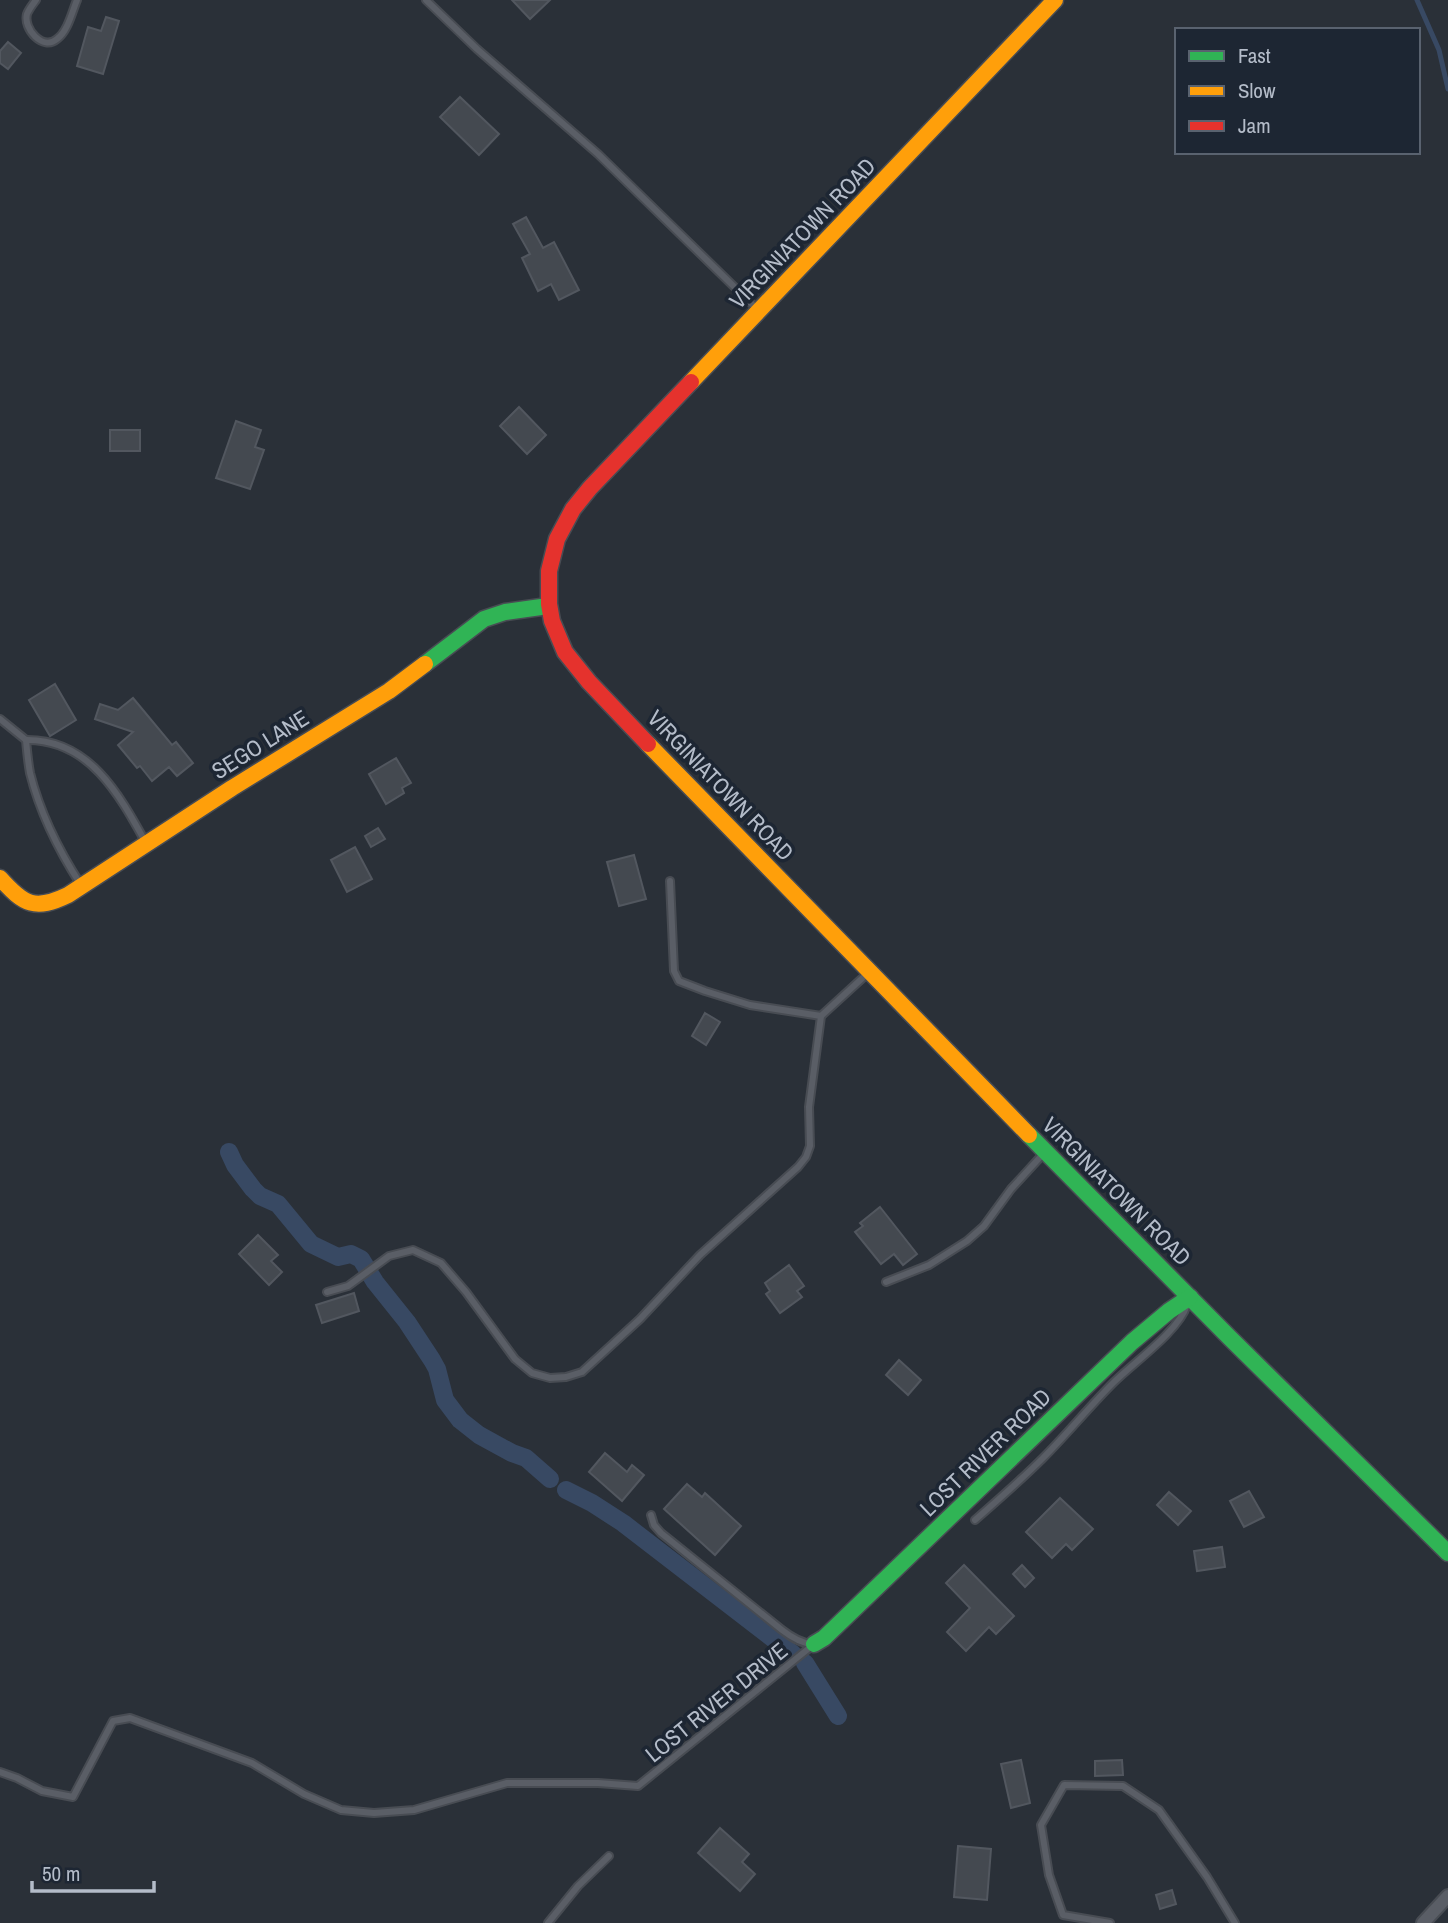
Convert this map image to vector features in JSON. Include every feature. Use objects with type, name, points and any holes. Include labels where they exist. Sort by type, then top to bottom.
[{"type":"street","name":"VIRGINIATOWN ROAD","points":[[1055,0],[611,465],[576,506],[564,523],[553,550],[547,581],[548,606],[554,632],[566,655],[589,682],[869,971],[1190,1297],[1448,1553]]},
{"type":"street","name":"SEGO LANE","points":[[0,878],[19,898],[32,904],[47,904],[82,886],[232,788],[389,691],[484,619],[505,612],[548,606]]},
{"type":"street","name":"LOST RIVER ROAD","points":[[814,1644],[834,1628],[1132,1342],[1190,1297]]},
{"type":"street","points":[[1423,1923],[1448,1896]]},
{"type":"lane","points":[[36,0],[27,13],[27,24],[32,34],[41,41],[50,43],[58,39],[65,30],[77,0]]},
{"type":"lane","points":[[426,0],[477,49],[598,154],[759,310]]},
{"type":"lane","points":[[0,719],[26,740],[61,744],[90,764],[126,808],[146,845]]},
{"type":"lane","points":[[26,740],[30,772],[50,829],[63,857],[82,886]]},
{"type":"lane","points":[[670,881],[674,971],[679,981],[750,1005],[821,1016]]},
{"type":"lane","points":[[327,1292],[348,1286],[388,1256],[413,1250],[441,1263],[515,1359],[532,1373],[550,1378],[582,1372],[640,1319],[700,1255],[806,1157],[810,1146],[809,1107],[821,1016],[869,971]]},
{"type":"lane","points":[[886,1282],[929,1265],[967,1241],[984,1226],[1011,1189],[1046,1152]]},
{"type":"lane","points":[[975,1520],[1044,1457],[1097,1398],[1166,1335],[1184,1314],[1190,1297]]},
{"type":"lane","points":[[651,1515],[654,1525],[661,1533],[793,1639],[814,1644]]},
{"type":"lane","name":"LOST RIVER DRIVE","points":[[0,1772],[42,1791],[74,1797],[113,1721],[130,1718],[253,1763],[304,1794],[341,1810],[374,1813],[414,1810],[507,1783],[638,1786],[814,1644]]},
{"type":"lane","points":[[1110,1923],[1063,1915],[1049,1875],[1041,1825],[1064,1785],[1123,1786],[1159,1810],[1207,1877],[1234,1923]]},
{"type":"lane","points":[[548,1923],[578,1886],[609,1856]]},
{"type":"building","points":[[512,0],[550,0],[530,19]]},
{"type":"building","points":[[106,17],[119,21],[103,74],[77,66],[88,27],[101,31]]},
{"type":"building","points":[[8,42],[21,53],[8,69],[0,63],[0,51]]},
{"type":"building","points":[[460,97],[499,134],[479,155],[440,117]]},
{"type":"building","points":[[526,217],[543,248],[554,242],[579,290],[559,300],[551,284],[538,291],[522,258],[530,254],[513,224]]},
{"type":"building","points":[[519,407],[546,435],[527,454],[500,426]]},
{"type":"building","points":[[236,421],[261,430],[255,447],[264,450],[250,489],[216,478]]},
{"type":"building","points":[[110,430],[140,430],[140,451],[110,451]]},
{"type":"building","points":[[55,684],[76,720],[50,736],[29,700]]},
{"type":"building","points":[[133,698],[172,745],[176,742],[193,763],[177,776],[169,767],[152,781],[118,745],[133,732],[95,719],[100,704],[118,710]]},
{"type":"building","points":[[396,758],[411,783],[402,788],[404,793],[386,804],[369,774]]},
{"type":"building","points":[[378,828],[385,839],[371,847],[365,836]]},
{"type":"building","points":[[355,847],[372,879],[347,892],[331,860]]},
{"type":"building","points":[[634,855],[646,899],[619,906],[607,862]]},
{"type":"building","points":[[705,1013],[720,1022],[706,1045],[692,1036]]},
{"type":"building","points":[[880,1207],[917,1254],[903,1265],[894,1254],[881,1264],[855,1232],[863,1226],[860,1223]]},
{"type":"building","points":[[258,1235],[278,1255],[271,1261],[282,1272],[269,1285],[239,1254]]},
{"type":"building","points":[[789,1265],[804,1286],[797,1291],[802,1297],[780,1313],[766,1294],[770,1291],[765,1283]]},
{"type":"building","points":[[354,1293],[359,1311],[322,1323],[316,1305]]},
{"type":"building","points":[[899,1360],[921,1380],[908,1395],[886,1375]]},
{"type":"building","points":[[605,1453],[627,1472],[632,1465],[644,1475],[622,1501],[589,1472]]},
{"type":"building","points":[[687,1484],[702,1497],[705,1493],[741,1526],[715,1555],[664,1509]]},
{"type":"building","points":[[1249,1491],[1264,1517],[1244,1527],[1230,1501]]},
{"type":"building","points":[[1169,1492],[1191,1511],[1178,1525],[1157,1505]]},
{"type":"building","points":[[1060,1498],[1093,1529],[1072,1550],[1066,1544],[1052,1558],[1026,1532]]},
{"type":"building","points":[[1222,1547],[1225,1567],[1197,1571],[1194,1551]]},
{"type":"building","points":[[964,1565],[1014,1616],[996,1634],[989,1627],[966,1651],[947,1632],[970,1608],[946,1583]]},
{"type":"building","points":[[1022,1565],[1034,1578],[1025,1587],[1013,1574]]},
{"type":"building","points":[[1021,1760],[1030,1803],[1011,1808],[1001,1764]]},
{"type":"building","points":[[1122,1760],[1123,1775],[1095,1776],[1095,1761]]},
{"type":"building","points":[[720,1828],[749,1854],[742,1862],[755,1874],[740,1891],[698,1853]]},
{"type":"building","points":[[958,1846],[991,1849],[987,1900],[954,1897]]},
{"type":"building","points":[[1172,1890],[1176,1904],[1160,1909],[1156,1895]]},
{"type":"waterway","points":[[1417,0],[1439,50],[1448,89]]},
{"type":"waterway","points":[[229,1152],[253,1189],[260,1196],[278,1204],[311,1244],[338,1257],[351,1254],[361,1259],[432,1360],[445,1400],[460,1420],[479,1435],[526,1458],[550,1479]]},
{"type":"waterway","points":[[566,1490],[623,1523],[793,1654]]},
{"type":"waterway","points":[[805,1663],[838,1716]]},
{"type":"traffic: fast","points":[[425,664],[484,619],[505,612],[548,606]]},
{"type":"traffic: fast","points":[[1029,1135],[1448,1553]]},
{"type":"traffic: fast","points":[[814,1644],[824,1638],[1132,1342],[1190,1297]]},
{"type":"traffic: slow","points":[[691,382],[1055,0]]},
{"type":"traffic: slow","points":[[0,878],[16,894],[31,903],[47,903],[68,895],[232,788],[389,691],[425,664]]},
{"type":"traffic: slow","points":[[648,744],[1029,1135]]},
{"type":"traffic: jam","points":[[648,744],[589,682],[565,652],[552,621],[549,571],[557,539],[573,509],[691,382]]}]
